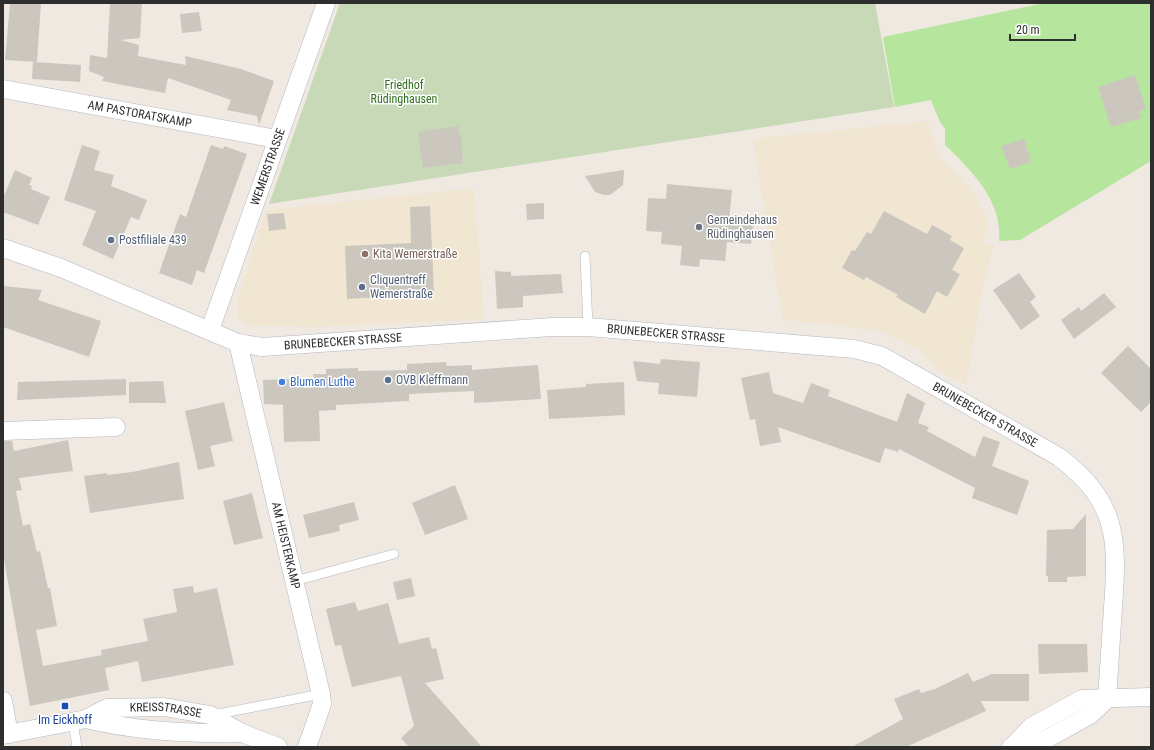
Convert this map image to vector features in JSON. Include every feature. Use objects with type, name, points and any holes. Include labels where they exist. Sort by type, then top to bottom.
[{"type":"street","name":"WEMERSTRASSE","points":[[210,330],[326,3]]},
{"type":"street","name":"AM PASTORATSKAMP","points":[[3,89],[277,138]]},
{"type":"street","name":"BRUNEBECKER STRASSE","points":[[3,248],[61,268],[238,342],[262,347],[552,327],[588,327],[868,352],[882,356],[1059,457],[1071,466],[1093,489],[1102,503],[1113,533],[1116,564],[1107,699]]},
{"type":"street","name":"AM HEISTERKAMP","points":[[238,342],[321,694],[322,704],[307,747]]},
{"type":"street","points":[[3,431],[116,427]]},
{"type":"street","points":[[1012,746],[1045,740],[1090,715],[1107,699],[1150,698]]},
{"type":"street","points":[[3,701],[6,735]]},
{"type":"street","name":"KREISSTRASSE","points":[[6,735],[79,720],[107,708],[164,707],[210,715],[242,733],[278,747]]},
{"type":"street","name":"KREISSTRASSE","points":[[79,720],[112,725],[214,733],[242,733]]},
{"type":"lane","points":[[585,256],[588,327]]},
{"type":"lane","points":[[295,581],[394,554]]},
{"type":"lane","points":[[210,715],[321,694]]},
{"type":"lane","points":[[77,747],[79,720]]},
{"type":"shaded area","points":[[928,121],[935,146],[942,159],[974,193],[988,225],[983,242],[993,247],[983,285],[966,384],[939,370],[923,353],[904,342],[878,331],[854,327],[783,320],[753,139]]},
{"type":"shaded area","name":"Kita Wemerstraße","points":[[474,188],[484,319],[316,327],[247,325],[238,318],[238,298],[266,210]]},
{"type":"green space","name":"Friedhof Rüdinghausen","points":[[340,3],[875,3],[894,107],[269,204]]},
{"type":"green space","points":[[1044,3],[1151,3],[1151,161],[1020,240],[999,241],[999,226],[991,200],[975,176],[945,145],[945,129],[940,122],[931,100],[895,107],[883,37]]},
{"type":"building","points":[[10,3],[41,3],[37,62],[5,60]]},
{"type":"building","points":[[110,3],[142,3],[140,38],[120,40],[139,45],[138,56],[186,65],[185,56],[241,69],[274,81],[259,125],[257,116],[227,110],[231,100],[168,78],[165,93],[102,81],[104,77],[89,71],[90,55],[107,58]]},
{"type":"building","points":[[199,12],[202,31],[182,33],[180,14]]},
{"type":"building","points":[[33,62],[81,65],[80,82],[32,79]]},
{"type":"building","points":[[1135,75],[1146,109],[1139,111],[1141,118],[1111,127],[1098,87]]},
{"type":"building","points":[[458,126],[459,135],[461,135],[463,163],[423,168],[418,132]]},
{"type":"building","points":[[1024,139],[1031,162],[1010,169],[1001,146]]},
{"type":"building","points":[[82,145],[100,151],[94,170],[114,175],[111,186],[147,200],[139,220],[131,217],[113,259],[82,245],[96,211],[64,200]]},
{"type":"building","points":[[211,145],[223,149],[224,146],[247,154],[204,273],[197,270],[192,285],[159,273],[180,214],[186,217]]},
{"type":"building","points":[[15,170],[32,178],[29,185],[32,186],[31,189],[50,197],[38,225],[3,212],[3,198]]},
{"type":"building","points":[[624,170],[623,185],[610,195],[595,192],[585,176]]},
{"type":"building","name":"Gemeindehaus Rüdinghausen","points":[[667,184],[732,190],[729,221],[753,224],[751,244],[727,242],[725,261],[700,259],[699,267],[680,265],[682,246],[661,244],[662,232],[646,231],[648,198],[666,199]]},
{"type":"building","points":[[544,203],[544,219],[527,220],[526,204]]},
{"type":"building","points":[[430,206],[434,294],[347,299],[345,246],[411,243],[410,207]]},
{"type":"building","points":[[884,211],[927,234],[932,225],[952,236],[950,240],[964,248],[952,270],[960,274],[947,297],[937,291],[925,314],[896,297],[898,295],[866,277],[864,280],[842,268],[852,250],[855,251],[867,232],[871,234]]},
{"type":"building","points":[[284,213],[286,229],[269,231],[267,214]]},
{"type":"building","points":[[495,271],[511,272],[511,276],[561,274],[563,293],[523,296],[523,307],[497,309]]},
{"type":"building","points":[[1019,273],[1036,297],[1030,302],[1040,316],[1021,330],[993,290]]},
{"type":"building","points":[[3,286],[42,290],[38,300],[101,321],[89,357],[3,327]]},
{"type":"building","points":[[1104,293],[1116,307],[1074,339],[1061,320],[1079,307],[1081,311]]},
{"type":"building","points":[[1128,346],[1151,369],[1151,402],[1141,412],[1101,373]]},
{"type":"building","points":[[661,359],[700,362],[697,397],[658,394],[659,383],[637,381],[633,361],[660,364]]},
{"type":"building","points":[[446,362],[447,366],[472,365],[472,370],[538,365],[541,399],[474,403],[474,391],[409,394],[409,401],[336,405],[336,410],[319,411],[320,441],[284,442],[283,405],[264,404],[263,380],[314,378],[313,374],[326,374],[326,369],[358,368],[358,371],[407,370],[407,364]]},
{"type":"building","points":[[769,372],[773,393],[803,403],[811,383],[830,390],[828,396],[897,422],[907,393],[925,403],[918,423],[929,427],[927,431],[975,457],[983,436],[1000,442],[992,466],[1029,481],[1017,515],[972,498],[975,488],[899,449],[898,452],[885,448],[880,463],[778,427],[781,442],[760,446],[755,419],[750,420],[741,378]]},
{"type":"building","points":[[126,379],[126,395],[17,400],[18,382]]},
{"type":"building","points":[[163,381],[166,403],[129,403],[129,382]]},
{"type":"building","points":[[624,382],[625,415],[549,419],[547,390],[586,387],[586,384]]},
{"type":"building","points":[[224,402],[233,441],[210,446],[215,466],[198,470],[185,411]]},
{"type":"building","points":[[68,440],[73,471],[19,478],[22,490],[16,491],[23,526],[30,524],[37,552],[40,551],[48,588],[50,588],[57,626],[36,630],[43,666],[102,655],[101,650],[148,641],[143,619],[177,612],[173,589],[193,586],[194,593],[217,588],[234,665],[142,682],[138,661],[105,668],[109,690],[30,706],[3,554],[3,441],[12,441],[14,451]]},
{"type":"building","points":[[179,462],[184,499],[90,513],[84,476],[132,472]]},
{"type":"building","points":[[455,485],[468,519],[425,535],[412,503]]},
{"type":"building","points":[[252,493],[263,538],[234,545],[223,501]]},
{"type":"building","points":[[354,502],[359,520],[339,525],[340,531],[309,538],[303,515]]},
{"type":"building","points":[[1086,514],[1086,576],[1067,577],[1067,582],[1048,582],[1048,576],[1046,576],[1047,530],[1073,529]]},
{"type":"building","points":[[411,578],[415,596],[397,600],[393,582]]},
{"type":"building","points":[[355,602],[358,611],[388,603],[399,644],[429,637],[432,649],[436,648],[444,679],[425,683],[482,747],[409,747],[401,738],[414,726],[401,676],[352,687],[341,645],[335,646],[326,609]]},
{"type":"building","points":[[1038,644],[1087,644],[1088,672],[1039,674]]},
{"type":"building","points":[[968,673],[973,682],[992,674],[1029,674],[1029,701],[981,701],[986,711],[906,747],[852,747],[903,719],[894,699],[919,689],[921,693],[935,689]]},
{"type":"place","name":"Gemeindehaus Rüdinghausen","points":[[699,227]]},
{"type":"place","name":"Postfiliale 439","points":[[111,240]]},
{"type":"place","name":"Kita Wemerstraße","points":[[365,254]]},
{"type":"place","name":"Cliquentreff Wemerstraße","points":[[362,287]]},
{"type":"place","name":"OVB Kleffmann","points":[[388,380]]},
{"type":"place","name":"Blumen Luthe","points":[[282,382]]},
{"type":"place","name":"Im Eickhoff","points":[[65,706]]}]
